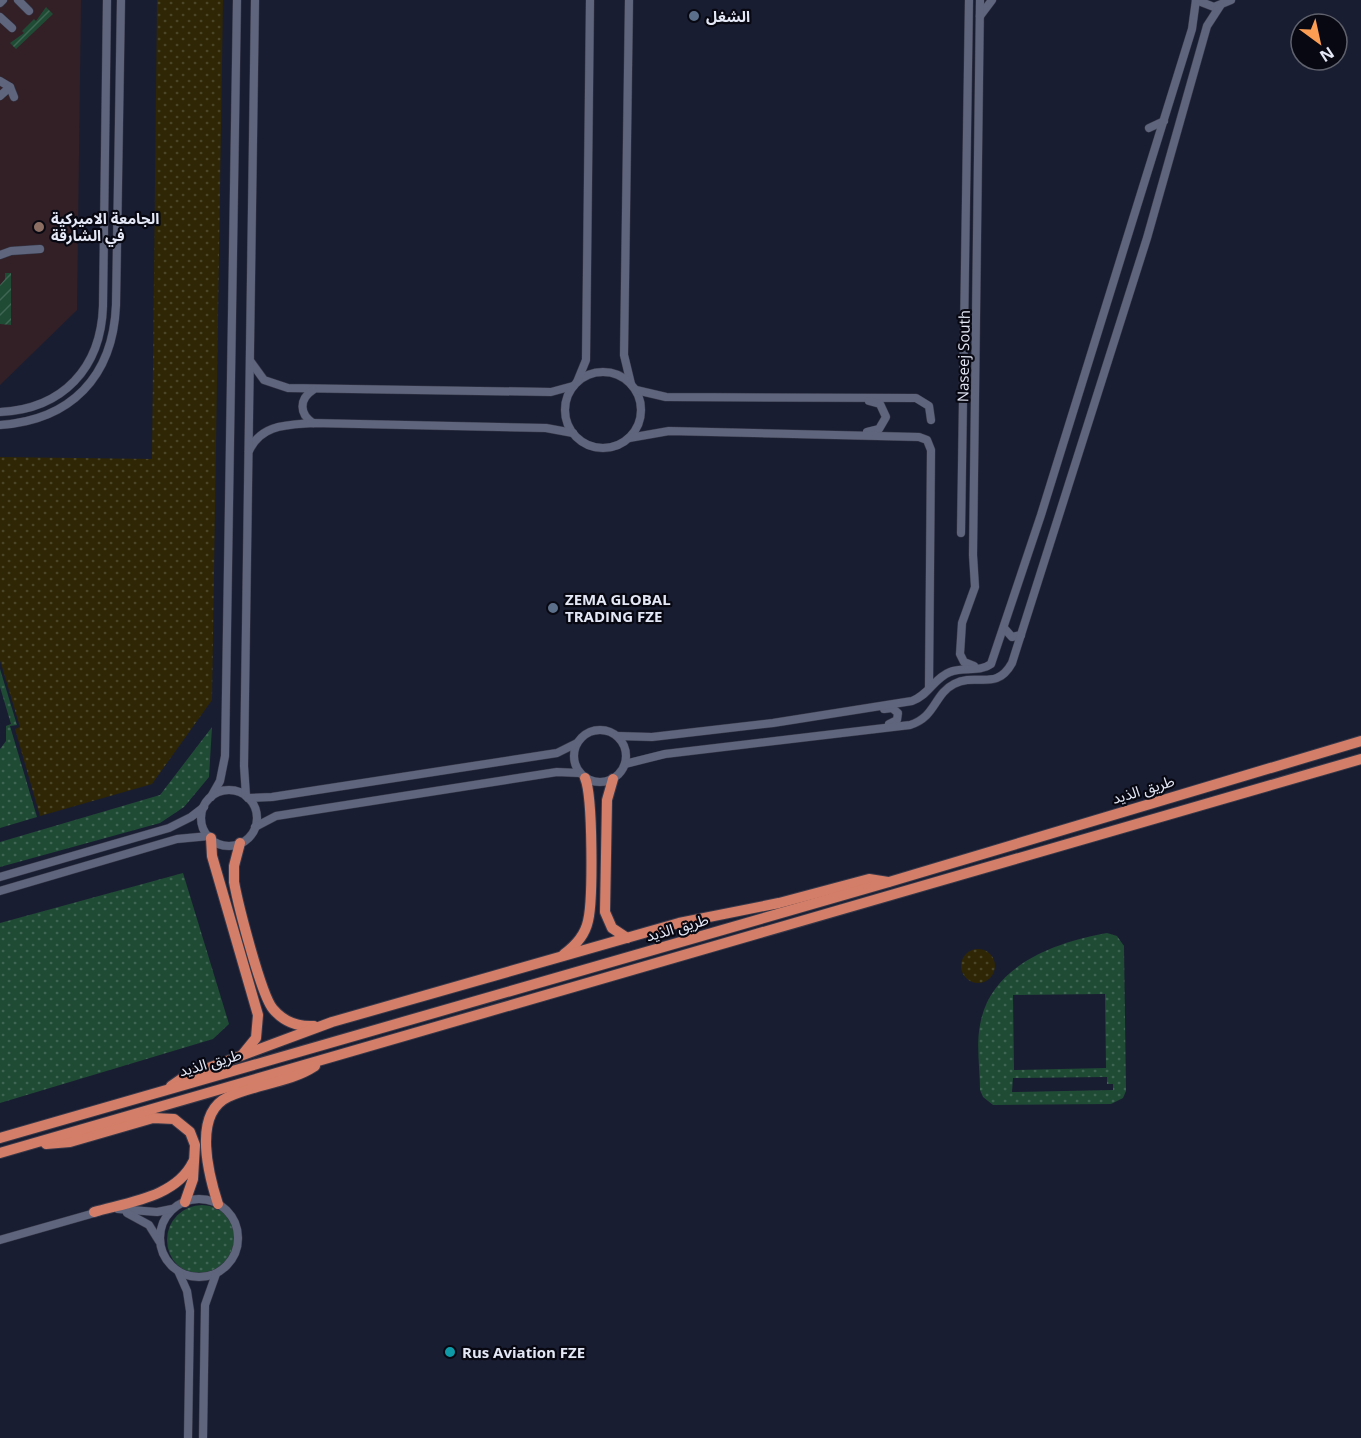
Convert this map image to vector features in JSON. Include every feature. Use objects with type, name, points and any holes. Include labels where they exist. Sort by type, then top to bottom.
[{"type":"highway","name":"طريق الذيد","points":[[0,1138],[889,882],[1361,741]]},
{"type":"highway","name":"طريق الذيد","points":[[0,1153],[1361,759]]},
{"type":"highway","points":[[561,956],[582,935],[590,914],[591,799],[582,776]]},
{"type":"highway","points":[[614,779],[607,800],[605,912],[612,928],[627,938]]},
{"type":"highway","points":[[210,837],[212,856],[258,1015],[256,1038],[238,1057]]},
{"type":"highway","points":[[240,843],[234,866],[234,882],[267,999],[278,1015],[294,1024],[313,1026],[695,918],[779,903],[869,879],[889,882]]},
{"type":"highway","points":[[166,1091],[184,1077],[332,1022]]},
{"type":"highway","points":[[218,1204],[210,1180],[206,1155],[208,1129],[216,1107],[230,1096],[299,1075],[323,1059]]},
{"type":"highway","points":[[37,1142],[70,1142],[153,1118],[167,1117],[180,1122],[190,1132],[195,1156],[193,1179],[185,1202]]},
{"type":"highway","points":[[94,1212],[174,1186],[188,1173],[195,1156]]},
{"type":"street","points":[[0,3],[3,0]]},
{"type":"street","points":[[18,0],[29,11]]},
{"type":"street","points":[[108,0],[114,7],[119,5],[121,0]]},
{"type":"street","points":[[0,412],[31,408],[61,393],[85,369],[99,339],[104,306],[108,0]]},
{"type":"street","points":[[0,425],[40,419],[59,410],[91,383],[111,346],[116,306],[121,0]]},
{"type":"street","points":[[0,877],[184,822],[204,807],[220,781],[225,756],[237,0]]},
{"type":"street","points":[[204,807],[202,819],[210,837],[223,845],[240,843],[250,837],[255,827],[256,811],[247,797],[244,766],[255,0]]},
{"type":"street","points":[[590,0],[586,360],[565,406],[567,421],[573,433],[587,445],[603,448],[619,445],[630,438],[661,431],[919,436],[930,444],[928,691]]},
{"type":"street","points":[[629,0],[624,355],[642,411],[638,426],[630,438]]},
{"type":"street","points":[[961,533],[969,0]]},
{"type":"street","name":"Naseej South","points":[[980,0],[973,555],[975,582],[973,596],[962,618],[961,658],[968,665],[981,665],[988,660],[998,645]]},
{"type":"street","points":[[979,17],[992,0]]},
{"type":"street","points":[[211,797],[226,790],[247,797],[272,797],[557,753],[577,743],[584,735],[594,730],[605,730],[617,736],[652,737],[773,723],[912,701],[928,691],[938,679],[951,671],[988,666],[1004,628],[1164,121],[1192,29],[1196,0],[1208,6],[1220,6]]},
{"type":"street","points":[[625,764],[655,755],[918,722],[930,713],[951,686],[970,680],[1001,677],[1012,663],[1147,238],[1207,26],[1220,6],[1231,0]]},
{"type":"street","points":[[0,17],[12,28]]},
{"type":"street","points":[[0,81],[10,87],[14,97]]},
{"type":"street","points":[[0,96],[10,87]]},
{"type":"street","points":[[1149,128],[1164,121]]},
{"type":"street","points":[[0,255],[11,251],[40,249]]},
{"type":"street","points":[[250,359],[258,374],[272,384],[313,390],[551,392],[601,372],[617,374],[634,387],[666,397],[919,399],[928,406],[931,420]]},
{"type":"street","points":[[313,390],[302,404],[303,413],[313,423]]},
{"type":"street","points":[[850,435],[876,431],[882,427],[886,417],[883,407],[877,402],[852,398]]},
{"type":"street","points":[[249,452],[256,440],[274,427],[313,423],[546,428],[573,433]]},
{"type":"street","points":[[1004,628],[1009,635],[1021,635]]},
{"type":"street","points":[[866,708],[892,708],[898,715],[894,723],[868,730]]},
{"type":"street","points":[[255,827],[276,816],[557,772],[582,776],[602,783],[614,779],[625,764],[626,749],[617,736]]},
{"type":"street","points":[[577,743],[573,755],[582,776]]},
{"type":"street","points":[[0,891],[177,839],[210,837]]},
{"type":"street","points":[[0,1240],[94,1212],[128,1209],[157,1212],[173,1209],[185,1202],[202,1199],[218,1204],[231,1215],[238,1239],[231,1261],[216,1274],[201,1278],[179,1272]]},
{"type":"street","points":[[160,1241],[163,1223],[173,1209]]},
{"type":"street","points":[[107,1211],[124,1212],[150,1225],[160,1241],[164,1257],[179,1272],[187,1291],[190,1311],[188,1438]]},
{"type":"street","points":[[203,1438],[205,1305],[216,1274]]},
{"type":"shaded area","name":"الجامعة الاميركية في الشارقة","points":[[0,0],[81,0],[77,310],[0,385]]},
{"type":"green space","points":[[46,7],[53,14],[16,49],[10,43],[24,33],[22,31],[34,19],[36,21]]},
{"type":"green space","points":[[5,273],[11,273],[11,325],[0,324],[0,285],[5,279]]},
{"type":"green space","points":[[0,669],[17,725],[10,726],[37,817],[0,828],[0,749],[6,741],[6,726],[11,724],[0,687]]},
{"type":"green space","points":[[212,727],[209,777],[184,807],[160,823],[0,867],[0,842],[160,795]]},
{"type":"green space","points":[[183,873],[229,1024],[213,1039],[0,1103],[0,923]]},
{"type":"green space","points":[[1107,933],[1117,936],[1124,946],[1126,1091],[1123,1098],[1111,1104],[993,1105],[983,1097],[980,1090],[979,1033],[986,1004],[1011,972],[1028,960],[1047,950]],"holes":[[[1105,994],[1106,1068],[1014,1070],[1013,995]],[[1107,1077],[1107,1084],[1113,1084],[1113,1090],[1012,1092],[1013,1078]]]},
{"type":"green space","points":[[202,1205],[215,1208],[227,1215],[234,1227],[237,1240],[234,1253],[227,1265],[215,1272],[202,1275],[189,1272],[177,1265],[170,1253],[167,1240],[170,1227],[177,1215],[189,1208]]},
{"type":"sand","points":[[157,0],[223,0],[212,700],[152,784],[40,816],[15,729],[20,727],[0,660],[0,457],[152,459]]},
{"type":"sand","points":[[978,949],[990,954],[995,966],[990,978],[978,983],[966,978],[961,966],[966,954]]},
{"type":"place","name":"الشغل","points":[[694,16]]},
{"type":"place","name":"الجامعة الاميركية في الشارقة","points":[[39,227]]},
{"type":"place","name":"ZEMA GLOBAL TRADING FZE","points":[[553,608]]},
{"type":"place","name":"Rus Aviation FZE","points":[[450,1352]]}]
